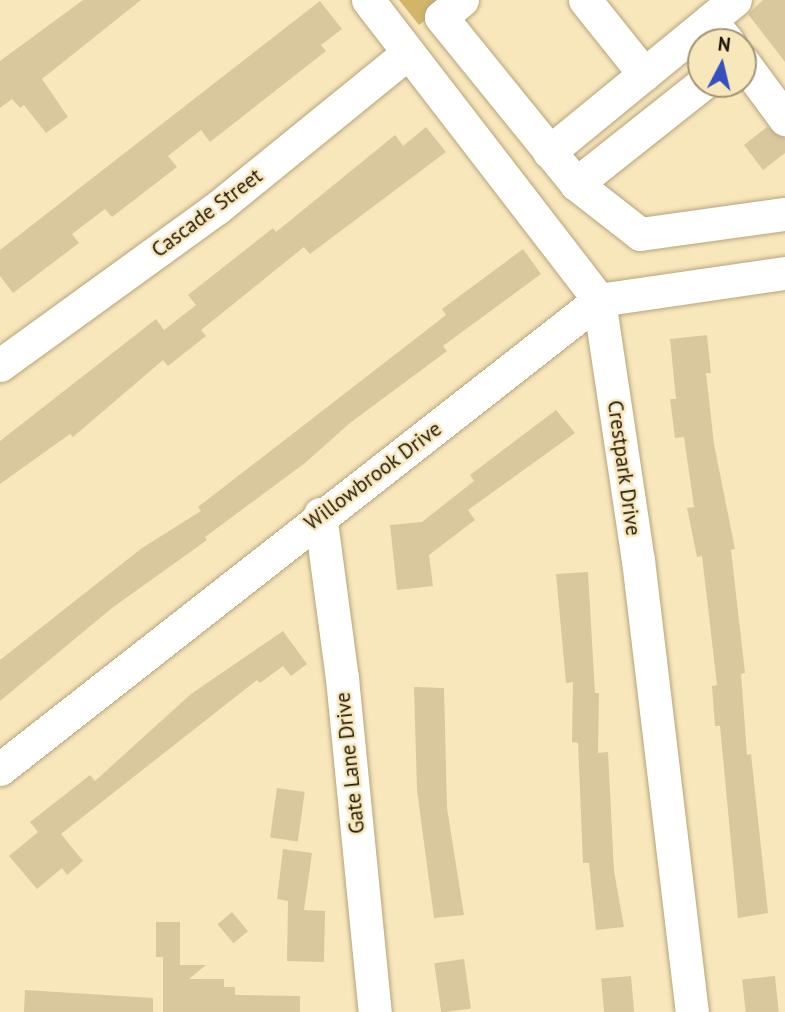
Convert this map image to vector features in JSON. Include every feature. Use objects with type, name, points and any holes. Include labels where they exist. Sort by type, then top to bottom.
[{"type":"street","name":"Crestpark Drive","points":[[368,0],[599,300],[638,560],[692,1012]]},
{"type":"street","points":[[462,0],[442,17],[576,184],[640,234],[785,215]]},
{"type":"street","points":[[585,0],[644,74]]},
{"type":"street","points":[[549,152],[644,74],[724,21]]},
{"type":"street","name":"Cascade Street","points":[[0,365],[217,208],[408,53]]},
{"type":"street","points":[[757,81],[785,119]]},
{"type":"street","points":[[576,184],[687,96]]},
{"type":"street","name":"Willowbrook Drive","points":[[0,769],[320,514],[599,300],[785,273]]},
{"type":"street","name":"Gate Lane Drive","points":[[320,514],[342,678],[375,1012]]},
{"type":"shaded area","points":[[399,0],[451,0],[419,25]]},
{"type":"building","points":[[83,0],[141,0],[42,79],[68,117],[46,133],[24,105],[20,108],[12,99],[0,108],[0,61]]},
{"type":"building","points":[[763,0],[785,0],[785,62],[748,14]]},
{"type":"building","points":[[320,1],[342,29],[321,45],[326,51],[210,142],[201,130],[168,156],[177,167],[112,217],[105,209],[72,234],[79,243],[13,293],[0,276],[0,250]]},
{"type":"building","points":[[426,127],[446,152],[310,254],[304,247],[201,330],[206,336],[168,366],[163,360],[73,437],[70,434],[0,484],[0,441],[156,319],[164,330],[196,305],[188,295],[273,228],[276,232],[395,135],[403,146]]},
{"type":"building","points":[[767,127],[785,138],[785,153],[763,170],[744,145]]},
{"type":"building","points":[[523,249],[541,274],[443,346],[447,351],[350,423],[305,463],[205,537],[207,540],[112,608],[0,701],[0,660],[142,548],[201,511],[198,507],[446,315],[442,309]]},
{"type":"building","points":[[707,335],[711,373],[706,373],[714,444],[735,549],[731,550],[745,673],[741,674],[747,755],[751,754],[768,913],[738,918],[720,726],[715,726],[712,686],[717,685],[702,556],[697,557],[687,508],[694,507],[684,437],[675,438],[670,399],[676,399],[670,339]]},
{"type":"building","points":[[556,410],[575,433],[468,510],[475,520],[429,555],[433,586],[397,590],[390,525],[422,522],[474,481],[470,475]]},
{"type":"building","points":[[588,572],[595,693],[599,693],[598,753],[608,752],[614,871],[624,927],[596,930],[589,863],[583,863],[578,743],[572,742],[573,682],[566,683],[556,574]]},
{"type":"building","points":[[283,631],[307,664],[291,676],[283,666],[260,683],[257,680],[61,834],[83,861],[67,875],[62,868],[37,889],[9,856],[38,832],[30,822],[90,775],[95,781],[191,694]]},
{"type":"building","points":[[414,687],[444,688],[447,808],[464,915],[434,918],[417,790]]},
{"type":"building","points":[[277,788],[305,792],[298,841],[270,838]]},
{"type":"building","points":[[283,849],[312,853],[304,910],[325,911],[324,962],[287,961],[288,901],[277,899]]},
{"type":"building","points":[[232,912],[248,931],[234,943],[217,924]]},
{"type":"building","points":[[156,922],[180,922],[180,965],[206,965],[189,979],[224,979],[224,987],[235,987],[235,995],[300,996],[300,1012],[163,1012],[163,957],[156,957]]},
{"type":"building","points":[[464,959],[471,1009],[441,1012],[434,963]]},
{"type":"building","points":[[631,976],[634,1012],[604,1012],[601,979]]},
{"type":"building","points":[[775,976],[779,1012],[746,1012],[742,979]]},
{"type":"building","points":[[25,990],[153,998],[153,1012],[24,1012]]}]
